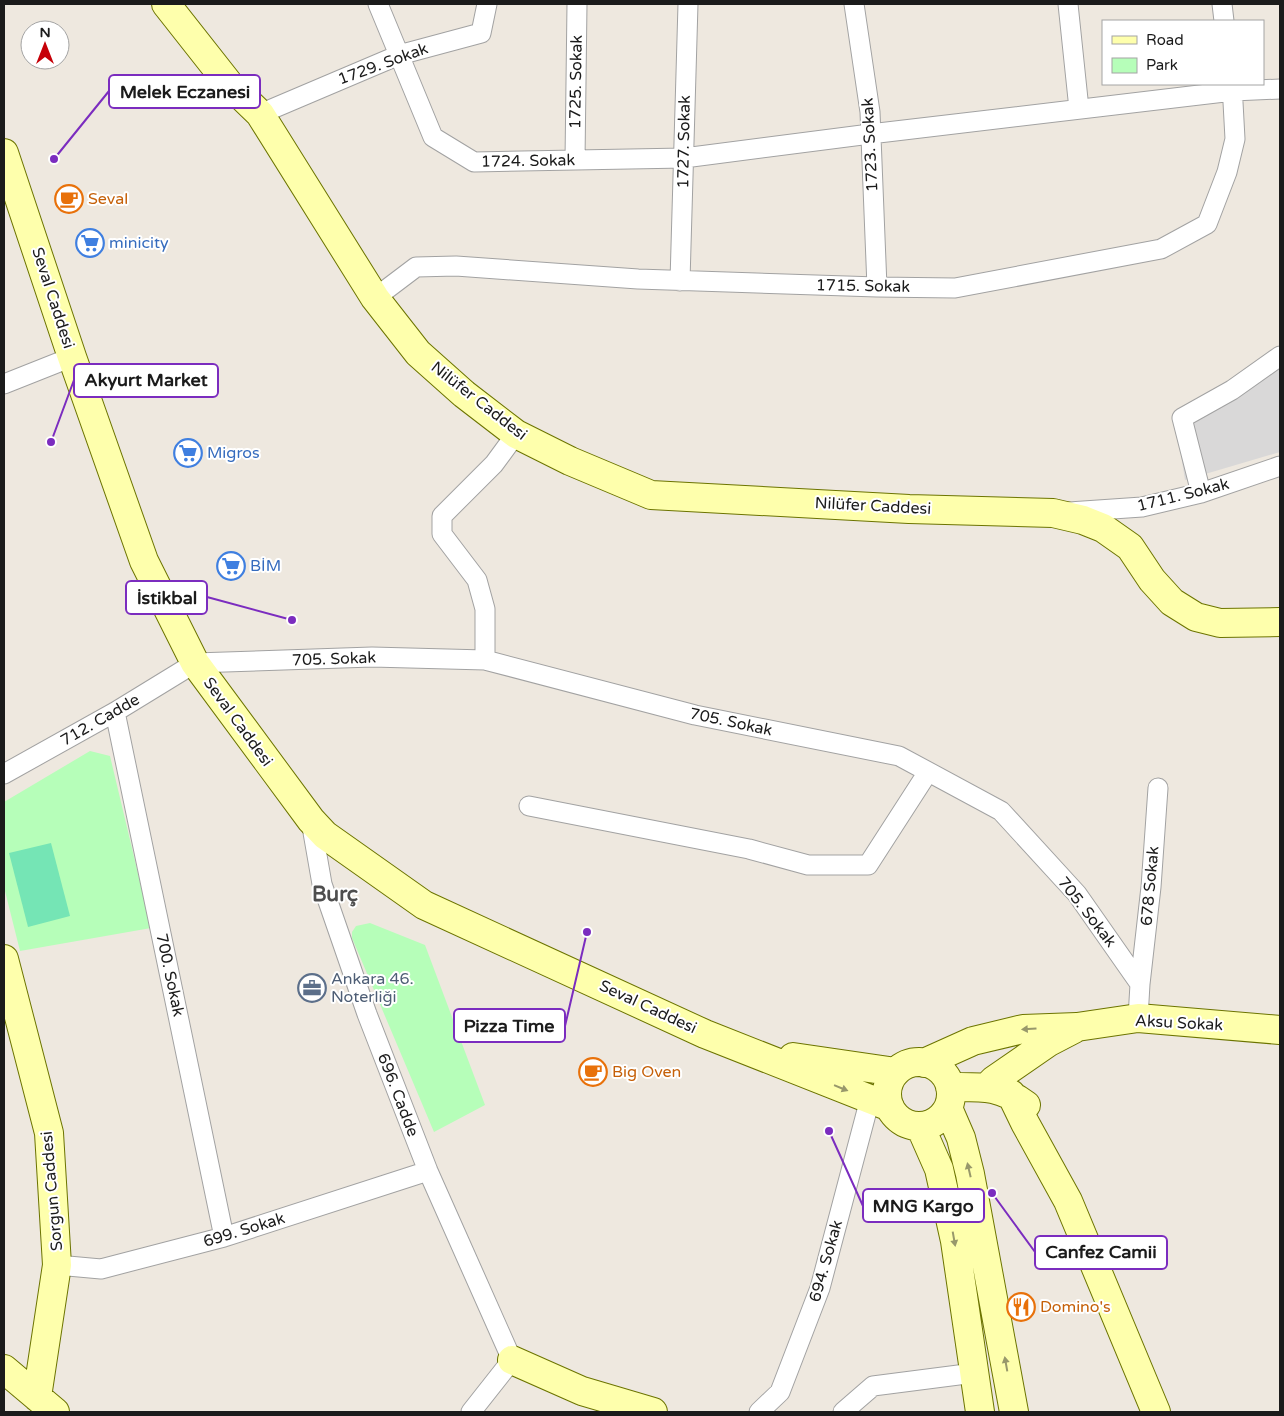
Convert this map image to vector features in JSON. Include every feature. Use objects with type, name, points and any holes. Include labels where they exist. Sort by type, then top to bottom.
[{"type":"main road","name":"Nilüfer Caddesi","points":[[166,4],[229,84],[260,114],[374,298],[418,353],[464,394],[516,434],[570,461],[650,496],[1053,513],[1082,520],[1103,528],[1130,547],[1152,580],[1172,602],[1196,617],[1220,624],[1280,622]]},
{"type":"main road","name":"Seval Caddesi","points":[[4,153],[72,357],[144,561],[195,663],[311,820],[325,835],[424,905],[705,1034],[880,1103],[902,1121],[910,1125],[920,1126]]},
{"type":"main road","name":"Sorgun Caddesi","points":[[4,960],[49,1133],[57,1265],[40,1407]]},
{"type":"main road","name":"Aksu Sokak","points":[[924,1063],[972,1041],[1023,1029],[1078,1028],[1138,1018],[1280,1030]]},
{"type":"main road","name":"Aksu Sokak","points":[[999,1091],[994,1080],[1042,1047],[1078,1028]]},
{"type":"main road","name":"Seval Caddesi","points":[[747,1050],[896,1072]]},
{"type":"main road","points":[[880,1103],[887,1098],[888,1088],[896,1072],[904,1066],[914,1063],[931,1064],[944,1073],[970,1174],[1014,1412]]},
{"type":"main road","points":[[949,1097],[999,1091],[1036,1113],[1051,1140],[1068,1201],[1156,1412]]},
{"type":"main road","points":[[949,1097],[936,1121],[920,1126],[939,1168],[955,1241],[980,1412]]},
{"type":"main road","points":[[512,1360],[582,1391],[653,1412]]},
{"type":"main road","points":[[4,1369],[40,1407]]},
{"type":"street","name":"1724. Sokak","points":[[378,4],[434,137],[474,162],[684,158],[1233,88],[1280,89]]},
{"type":"street","name":"1729. Sokak","points":[[260,114],[399,55],[481,33],[487,4]]},
{"type":"street","name":"1725. Sokak","points":[[575,160],[577,4]]},
{"type":"street","name":"1727. Sokak","points":[[680,280],[688,4]]},
{"type":"street","name":"1723. Sokak","points":[[854,4],[870,112],[877,287]]},
{"type":"street","points":[[1068,4],[1079,109]]},
{"type":"street","points":[[1222,4],[1224,20]]},
{"type":"street","name":"1715. Sokak","points":[[374,298],[416,268],[456,266],[628,279],[955,288],[1161,249],[1207,224],[1227,172],[1235,139],[1233,88]]},
{"type":"street","points":[[1201,493],[1182,418],[1232,390],[1280,356]]},
{"type":"street","points":[[4,384],[72,357]]},
{"type":"street","points":[[485,660],[485,609],[477,580],[442,534],[442,516],[494,464],[516,434]]},
{"type":"street","name":"1711. Sokak","points":[[1053,513],[1142,507],[1201,493],[1280,466]]},
{"type":"street","name":"705. Sokak","points":[[195,663],[372,657],[485,660],[695,715],[899,756],[1001,811],[1076,894],[1140,984]]},
{"type":"street","name":"712. Cadde","points":[[4,774],[115,712],[195,663]]},
{"type":"street","name":"700. Sokak","points":[[115,712],[224,1237]]},
{"type":"street","points":[[529,806],[749,849],[808,865],[868,865],[928,772]]},
{"type":"street","name":"678 Sokak","points":[[1140,984],[1151,887],[1158,788]]},
{"type":"street","name":"696. Cadde","points":[[311,820],[322,884],[367,1014],[428,1171],[512,1360]]},
{"type":"street","points":[[1138,1018],[1140,984]]},
{"type":"street","name":"694. Sokak","points":[[763,1411],[780,1392],[820,1288],[880,1103]]},
{"type":"street","name":"699. Sokak","points":[[57,1265],[101,1270],[224,1237],[428,1171]]},
{"type":"street","points":[[471,1412],[512,1360]]},
{"type":"street","points":[[843,1412],[873,1386],[974,1373]]},
{"type":"shaded area","points":[[1280,359],[1280,452],[1185,480],[1175,417]]},
{"type":"green space","points":[[90,751],[110,756],[151,928],[20,951],[4,887],[4,802]]},
{"type":"green space","points":[[51,843],[70,916],[28,927],[9,853]]},
{"type":"green space","points":[[370,923],[425,945],[485,1105],[434,1132],[352,938],[352,932],[356,926]]},
{"type":"place","name":"Melek Eczanesi","points":[[54,159]]},
{"type":"place","name":"Seval","points":[[69,199]]},
{"type":"place","name":"minicity","points":[[90,243]]},
{"type":"place","name":"Akyurt Market","points":[[51,442]]},
{"type":"place","name":"Migros","points":[[188,453]]},
{"type":"place","name":"BİM","points":[[231,566]]},
{"type":"place","name":"İstikbal","points":[[292,620]]},
{"type":"place","name":"Pizza Time","points":[[587,932]]},
{"type":"place","name":"Ankara 46. Noterliği","points":[[312,988]]},
{"type":"place","name":"Big Oven","points":[[593,1072]]},
{"type":"place","name":"MNG Kargo","points":[[829,1131]]},
{"type":"place","name":"Canfez Camii","points":[[992,1193]]},
{"type":"place","name":"Domino's","points":[[1021,1307]]},
{"type":"district","name":"Burç","points":[[335,894]]}]
